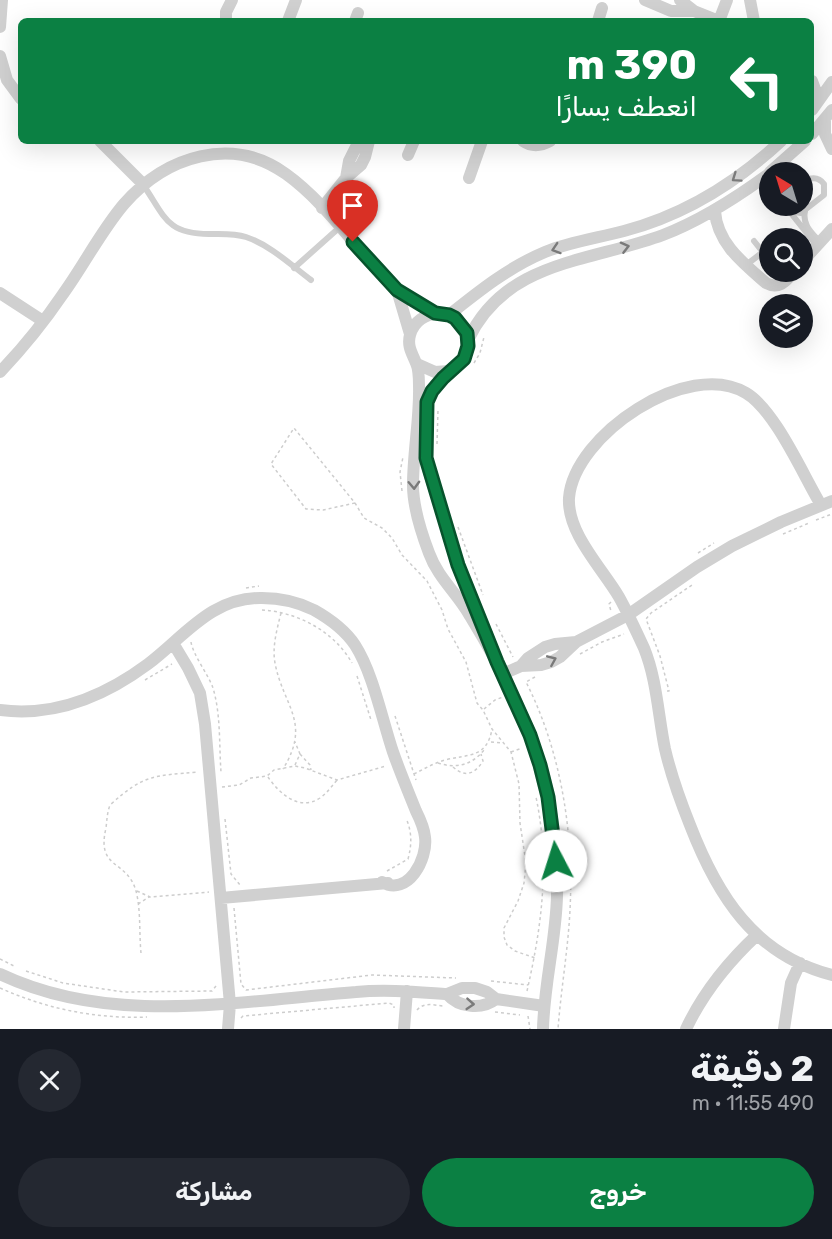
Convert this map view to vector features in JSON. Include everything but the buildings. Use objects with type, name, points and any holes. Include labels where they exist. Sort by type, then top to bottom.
[{"type":"street","points":[[0,27],[2,0]]},
{"type":"street","points":[[226,18],[226,12],[233,0]]},
{"type":"street","points":[[232,18],[233,0]]},
{"type":"street","points":[[289,18],[296,0]]},
{"type":"street","points":[[645,0],[672,11],[694,11]]},
{"type":"street","points":[[680,0],[694,11],[712,18]]},
{"type":"street","points":[[720,18],[727,0]]},
{"type":"street","points":[[750,0],[753,18]]},
{"type":"street","points":[[599,18],[602,8]]},
{"type":"street","points":[[0,56],[7,80],[18,95]]},
{"type":"street","points":[[814,82],[832,82]]},
{"type":"street","points":[[815,105],[832,82]]},
{"type":"street","points":[[814,132],[828,115]]},
{"type":"street","points":[[828,115],[825,134],[831,148]]},
{"type":"street","points":[[814,141],[831,148]]},
{"type":"street","points":[[103,144],[144,185]]},
{"type":"street","points":[[346,178],[349,161],[358,144]]},
{"type":"street","points":[[322,208],[346,178],[361,165],[368,144]]},
{"type":"street","points":[[408,155],[413,144]]},
{"type":"street","points":[[469,178],[481,144]]},
{"type":"street","points":[[449,315],[504,274],[543,253],[646,224],[710,195],[749,169],[778,144]]},
{"type":"street","points":[[782,162],[802,144]]},
{"type":"street","points":[[0,372],[62,296],[116,214],[144,185],[165,170],[187,159],[217,153],[259,159],[300,185],[397,290],[435,313],[449,315],[460,322],[468,340]]},
{"type":"street","points":[[543,1029],[557,896],[553,828],[548,797],[530,735],[503,674],[466,609],[441,578],[427,546],[413,493],[422,425],[429,398],[449,371],[464,359],[468,340],[475,325],[486,310],[505,293],[525,279],[576,259],[662,235],[714,211],[759,180]]},
{"type":"street","points":[[714,211],[723,239],[746,265],[759,276]]},
{"type":"street","points":[[813,250],[832,229]]},
{"type":"street","points":[[767,282],[772,286],[785,282]]},
{"type":"street","points":[[397,290],[410,334],[409,347],[417,364],[426,458],[462,576],[497,662]]},
{"type":"street","points":[[0,293],[43,321]]},
{"type":"street","points":[[410,334],[417,323],[435,313]]},
{"type":"street","points":[[417,364],[429,371],[449,371]]},
{"type":"street","points":[[503,674],[520,666],[551,662],[576,642],[628,615],[697,567],[732,546],[826,503],[761,405],[748,394],[725,384],[704,385],[673,392],[651,402],[617,424],[585,459],[572,482],[569,501],[570,514],[575,529],[628,615],[650,662],[669,764],[693,835],[722,892],[738,915],[757,935],[776,950],[800,963],[832,975]]},
{"type":"street","points":[[0,710],[49,709],[86,699],[136,673],[194,623],[214,610],[242,599],[265,598],[294,602],[314,610],[332,622],[355,645],[365,665],[421,849],[417,862],[408,874],[395,883],[384,877],[240,890],[221,898]]},
{"type":"street","points":[[173,643],[189,668],[200,693],[206,723],[230,1004],[228,1028]]},
{"type":"street","points":[[686,1029],[716,981],[757,935]]},
{"type":"street","points":[[784,1029],[791,983],[800,963]]},
{"type":"street","points":[[0,974],[41,990],[87,1001],[143,1006],[230,1004],[357,992],[407,991],[447,994],[456,989],[469,987],[481,990],[496,999],[544,1006]]},
{"type":"street","points":[[404,1029],[407,991]]},
{"type":"street","points":[[447,994],[454,1002],[466,1005],[485,1005],[496,999]]},
{"type":"lane","points":[[813,178],[822,181],[825,188],[822,198],[813,205]]},
{"type":"lane","points":[[144,185],[168,220],[180,231],[191,234],[230,234],[247,237],[263,245],[311,280]]},
{"type":"lane","points":[[794,216],[819,244]]},
{"type":"lane","points":[[804,216],[806,225],[819,244]]},
{"type":"lane","points":[[294,267],[340,227]]},
{"type":"lane","points":[[754,241],[759,247]]},
{"type":"lane","points":[[746,265],[759,255]]},
{"type":"path","points":[[469,369],[480,353],[485,330]]},
{"type":"path","points":[[436,454],[438,404]]},
{"type":"path","points":[[355,503],[322,510],[306,509],[271,464],[294,428],[355,503],[364,518],[382,528],[392,538],[402,555],[427,581],[442,610],[448,629],[466,662],[477,703],[492,729],[511,752],[519,784],[520,824],[526,863],[524,883],[518,901],[504,928],[504,937],[507,945],[514,951],[536,958]]},
{"type":"path","points":[[404,452],[400,472],[404,499]]},
{"type":"path","points":[[781,535],[832,514]]},
{"type":"path","points":[[456,521],[483,596]]},
{"type":"path","points":[[656,693],[669,691],[660,656],[646,619],[651,613],[696,582]]},
{"type":"path","points":[[239,590],[267,586]]},
{"type":"path","points":[[255,609],[281,612],[303,620],[323,632],[342,650],[353,665]]},
{"type":"path","points":[[281,612],[275,639],[275,663],[294,714],[295,741],[300,754],[310,765],[311,770]]},
{"type":"path","points":[[491,617],[520,666],[544,723],[555,761],[567,821],[571,865],[570,912],[558,1029]]},
{"type":"path","points":[[572,658],[621,634],[628,637]]},
{"type":"path","points":[[193,639],[192,646],[201,660],[214,695],[221,776]]},
{"type":"path","points":[[145,680],[170,664],[174,665]]},
{"type":"path","points":[[356,671],[374,728]]},
{"type":"path","points":[[526,682],[539,675]]},
{"type":"path","points":[[393,711],[417,783]]},
{"type":"path","points":[[437,763],[452,766],[465,764],[479,757],[490,742],[492,729]]},
{"type":"path","points":[[283,769],[295,741]]},
{"type":"path","points":[[490,742],[503,743]]},
{"type":"path","points":[[511,752],[523,747]]},
{"type":"path","points":[[414,774],[437,763],[459,759],[485,749]]},
{"type":"path","points":[[295,766],[300,754]]},
{"type":"path","points":[[452,766],[459,772],[470,774],[478,769],[483,760],[481,754]]},
{"type":"path","points":[[267,776],[284,796],[304,803],[317,800],[337,780],[388,765]]},
{"type":"path","points":[[211,788],[239,784],[251,778],[267,776],[274,770],[295,766],[337,780]]},
{"type":"path","points":[[141,952],[136,891],[126,873],[109,859],[102,846],[110,805],[138,782],[149,777],[199,772]]},
{"type":"path","points":[[525,1002],[536,958],[543,906],[542,838],[534,789]]},
{"type":"path","points":[[384,877],[408,859],[412,846],[412,815]]},
{"type":"path","points":[[225,820],[231,874],[240,890],[241,905],[236,905],[234,908],[241,984],[246,990],[372,975],[457,978]]},
{"type":"path","points":[[136,891],[150,897]]},
{"type":"path","points":[[137,904],[150,897],[209,892]]},
{"type":"path","points":[[0,959],[20,970],[63,983],[124,993],[212,991],[217,985]]},
{"type":"path","points":[[481,980],[529,985]]},
{"type":"path","points":[[228,1028],[237,1026],[243,1016],[389,1003],[394,1005],[395,1012],[416,1014],[421,1006],[450,1007]]},
{"type":"path","points":[[485,1011],[520,1015],[524,1013],[529,1017],[530,1029]]},
{"type":"route","points":[[353,242],[397,290],[435,313],[455,318],[467,333],[468,346],[464,359],[449,371],[432,391],[427,402],[426,458],[458,565],[497,662],[530,735],[540,765],[548,797],[556,861]]}]
